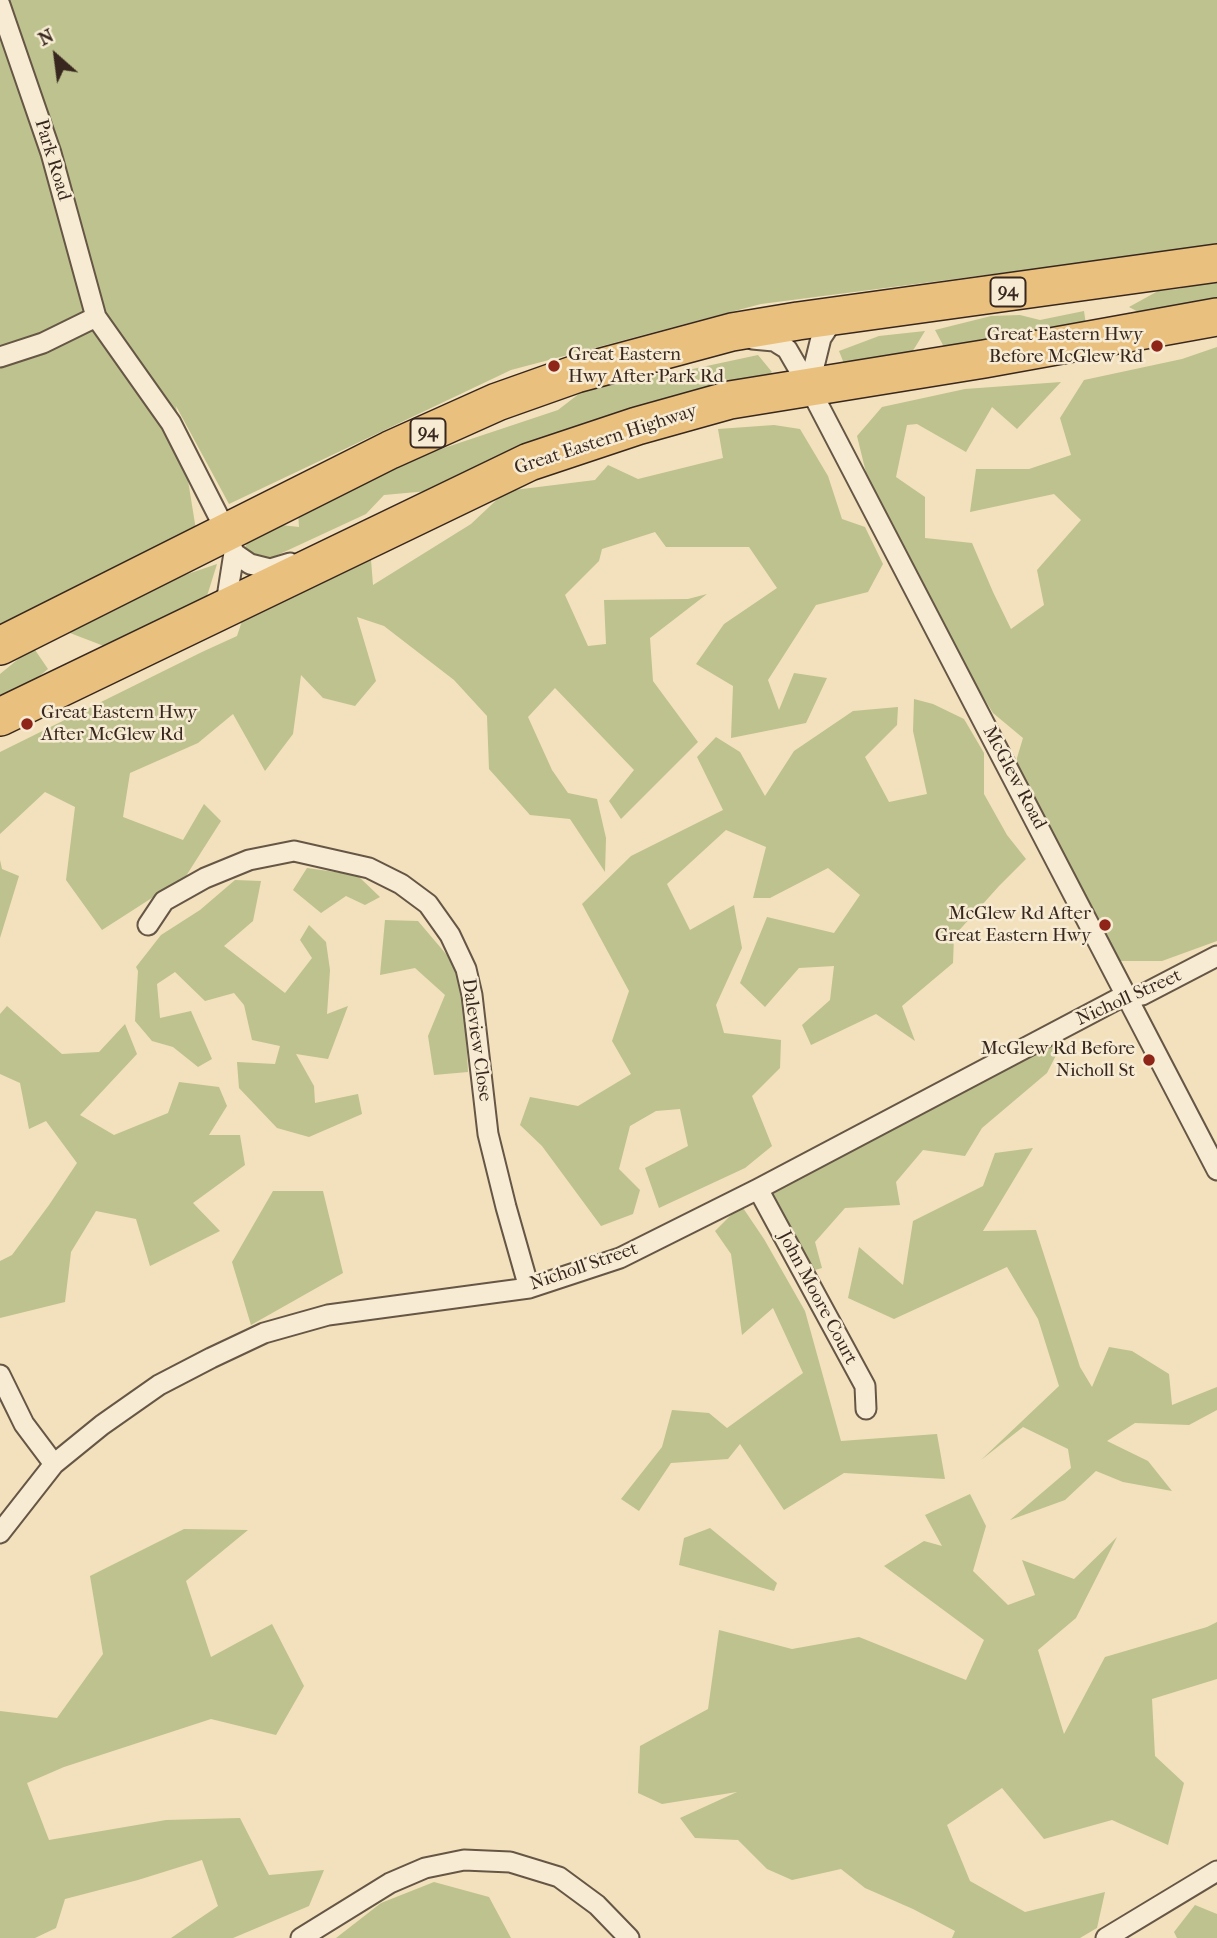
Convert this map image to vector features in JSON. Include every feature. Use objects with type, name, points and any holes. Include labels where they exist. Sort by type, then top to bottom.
[{"type":"highway","name":"94","points":[[0,646],[230,543],[390,450],[497,402],[576,374],[694,342],[785,323],[1217,262]]},
{"type":"highway","name":"Great Eastern Highway","points":[[0,717],[529,462],[637,426],[730,400],[984,359],[1217,317]]},
{"type":"street","name":"Park Road","points":[[0,5],[51,153],[96,317],[170,423],[230,543]]},
{"type":"street","points":[[809,387],[821,338],[829,326],[850,314]]},
{"type":"street","points":[[0,358],[43,343],[96,317]]},
{"type":"street","name":"McGlew Road","points":[[694,342],[746,338],[774,341],[787,349],[1217,1170]]},
{"type":"street","points":[[230,543],[250,564],[270,569],[292,562],[326,559]]},
{"type":"street","points":[[225,610],[230,543]]},
{"type":"street","name":"Daleview Close","points":[[148,925],[164,901],[205,878],[249,860],[294,851],[369,867],[401,884],[428,904],[450,935],[466,969],[472,995],[488,1135],[529,1287]]},
{"type":"street","name":"Nicholl Street","points":[[0,1533],[54,1464],[102,1425],[159,1385],[264,1333],[328,1315],[529,1287],[621,1258],[758,1189],[1116,1000],[1142,995],[1217,956]]},
{"type":"street","name":"John Moore Court","points":[[758,1189],[865,1386],[866,1409]]},
{"type":"street","points":[[0,1375],[24,1424],[54,1464]]},
{"type":"street","points":[[301,1938],[390,1883],[425,1868],[464,1860],[510,1862],[559,1877],[597,1905],[629,1938]]},
{"type":"street","points":[[1118,1935],[1217,1871]]},
{"type":"green space","points":[[0,0],[1217,0],[1217,243],[761,304],[511,370],[229,504],[176,406],[196,530],[0,636]]},
{"type":"green space","points":[[1217,277],[1217,319],[1148,317],[1129,307],[1158,291],[1179,289]]},
{"type":"green space","points":[[1084,311],[1087,332],[956,354],[944,347],[935,330],[991,316],[1020,315],[1040,320]]},
{"type":"green space","points":[[925,331],[906,362],[849,376],[839,351],[879,336]]},
{"type":"green space","points":[[1217,347],[1217,941],[1162,961],[1120,961],[1014,768],[1023,738],[993,713],[936,621],[872,497],[857,436],[882,407],[965,389],[1061,382],[1017,429],[992,407],[966,452],[917,424],[907,425],[896,477],[925,497],[925,538],[972,543],[1011,629],[1044,605],[1037,570],[1081,520],[1054,494],[970,512],[976,469],[1029,469],[1071,455],[1060,418],[1084,380],[1182,359]]},
{"type":"green space","points":[[758,355],[772,372],[759,383],[428,491],[384,495],[366,514],[256,565],[244,549],[252,535],[272,524],[299,527],[298,512],[362,480],[432,452],[558,410],[593,383],[688,370]]},
{"type":"green space","points":[[774,425],[800,429],[828,476],[842,519],[865,527],[883,564],[868,592],[816,605],[768,680],[779,710],[794,673],[827,678],[806,723],[731,738],[733,686],[696,664],[724,624],[777,588],[749,547],[666,547],[655,532],[602,549],[599,561],[565,595],[588,646],[606,644],[604,600],[688,599],[707,594],[650,638],[653,681],[698,742],[621,819],[609,801],[634,770],[555,688],[528,717],[552,770],[568,793],[597,799],[606,838],[605,872],[570,819],[530,815],[489,769],[487,716],[454,680],[384,626],[357,617],[376,681],[355,706],[323,698],[301,675],[293,734],[265,771],[233,714],[198,743],[130,773],[123,817],[183,840],[204,804],[221,821],[186,876],[102,930],[66,880],[75,807],[45,792],[0,834],[0,752],[237,636],[242,621],[371,560],[373,585],[471,524],[506,491],[595,480],[608,465],[638,479],[723,458],[718,429]]},
{"type":"green space","points":[[217,564],[207,596],[117,651],[70,633],[104,607],[132,593]]},
{"type":"green space","points":[[33,647],[48,669],[19,693],[0,701],[0,674]]},
{"type":"green space","points":[[914,699],[933,704],[964,719],[984,753],[984,794],[1007,835],[1026,859],[954,936],[953,963],[902,1006],[915,1041],[876,1014],[811,1045],[802,1025],[830,1000],[834,966],[799,968],[765,1007],[740,983],[767,917],[834,933],[860,895],[828,868],[770,898],[753,898],[766,847],[726,830],[667,884],[690,930],[734,905],[742,948],[716,1005],[724,1033],[781,1040],[780,1068],[752,1096],[772,1146],[745,1168],[659,1208],[645,1168],[688,1146],[680,1109],[656,1111],[630,1126],[619,1169],[640,1190],[633,1214],[601,1226],[542,1146],[520,1125],[530,1097],[578,1106],[631,1074],[612,1041],[629,991],[582,904],[631,856],[723,810],[697,757],[716,737],[740,752],[765,796],[794,751],[853,711],[898,707],[897,725],[865,757],[889,802],[927,794],[913,731]]},
{"type":"green space","points":[[0,860],[2,869],[19,876],[0,938]]},
{"type":"green space","points":[[307,868],[357,875],[380,897],[365,905],[346,896],[321,913],[293,890]]},
{"type":"green space","points":[[235,880],[261,881],[253,921],[224,946],[285,993],[312,958],[300,940],[309,925],[326,942],[330,970],[327,1014],[348,1006],[328,1059],[296,1054],[314,1086],[315,1103],[358,1094],[362,1114],[309,1137],[277,1128],[239,1088],[237,1062],[275,1064],[280,1046],[252,1040],[244,1005],[234,993],[205,1001],[175,972],[157,984],[160,1018],[191,1011],[212,1059],[198,1067],[173,1047],[152,1041],[135,1021],[136,967],[161,935],[200,910]]},
{"type":"green space","points":[[385,920],[418,921],[463,974],[468,1072],[434,1075],[428,1036],[445,995],[415,968],[380,975]]},
{"type":"green space","points":[[7,1006],[62,1054],[99,1052],[125,1024],[137,1054],[80,1115],[114,1135],[168,1113],[179,1082],[219,1087],[227,1106],[209,1135],[240,1135],[245,1165],[193,1203],[220,1231],[150,1266],[136,1219],[96,1211],[71,1252],[65,1302],[0,1318],[0,1261],[12,1255],[77,1163],[46,1121],[29,1129],[20,1083],[0,1074],[0,1014]]},
{"type":"green space","points":[[1075,1018],[1047,1073],[982,1128],[965,1156],[923,1150],[896,1182],[900,1205],[845,1208],[815,1242],[822,1268],[801,1274],[772,1240],[774,1169]]},
{"type":"green space","points":[[1033,1148],[983,1231],[1036,1230],[1080,1367],[1092,1387],[1109,1347],[1132,1351],[1169,1374],[1172,1405],[1217,1387],[1217,1410],[1189,1425],[1135,1423],[1107,1441],[1148,1461],[1172,1491],[1123,1482],[1096,1471],[1065,1500],[1010,1520],[1071,1468],[1068,1449],[1023,1427],[981,1460],[1059,1386],[1038,1319],[1007,1267],[894,1319],[848,1298],[859,1247],[903,1285],[913,1221],[983,1186],[995,1153]]},
{"type":"green space","points":[[273,1191],[323,1191],[343,1273],[251,1325],[232,1262]]},
{"type":"green space","points":[[741,1205],[764,1239],[805,1311],[841,1441],[937,1434],[945,1479],[844,1473],[784,1510],[740,1444],[728,1459],[671,1463],[639,1511],[621,1499],[662,1447],[672,1410],[709,1413],[727,1428],[803,1373],[773,1308],[742,1335],[731,1254],[715,1231]]},
{"type":"green space","points":[[970,1494],[986,1526],[973,1571],[1008,1605],[1035,1595],[1022,1560],[1074,1579],[1117,1537],[1076,1618],[1038,1650],[1064,1734],[1105,1657],[1217,1622],[1217,1679],[1152,1699],[1155,1756],[1184,1783],[1168,1845],[1112,1820],[1044,1839],[1002,1788],[947,1825],[970,1881],[1025,1912],[1105,1892],[1097,1928],[1080,1938],[952,1938],[955,1931],[865,1888],[841,1869],[792,1880],[767,1869],[738,1840],[695,1838],[680,1818],[737,1792],[662,1804],[638,1793],[640,1746],[708,1709],[719,1630],[792,1649],[859,1637],[966,1680],[984,1640],[884,1566],[924,1541],[942,1546],[925,1515]]},
{"type":"green space","points":[[710,1528],[777,1583],[774,1591],[679,1565],[684,1538]]},
{"type":"green space","points":[[184,1529],[248,1530],[186,1581],[211,1657],[272,1624],[304,1686],[276,1735],[211,1719],[64,1767],[27,1783],[49,1840],[166,1820],[240,1818],[269,1875],[324,1870],[309,1906],[233,1938],[171,1938],[218,1906],[202,1860],[65,1899],[56,1928],[35,1938],[0,1938],[0,1711],[57,1718],[103,1654],[90,1576]]},
{"type":"green space","points":[[434,1882],[489,1897],[511,1938],[336,1938],[381,1903]]},
{"type":"green space","points":[[1195,1905],[1217,1914],[1217,1938],[1177,1938],[1174,1932]]},
{"type":"place","name":"Great Eastern Hwy Before McGlew Rd","points":[[1157,346]]},
{"type":"place","name":"Great Eastern Hwy After Park Rd","points":[[554,366]]},
{"type":"place","name":"Great Eastern Hwy After McGlew Rd","points":[[27,724]]},
{"type":"place","name":"McGlew Rd After Great Eastern Hwy","points":[[1105,925]]},
{"type":"place","name":"McGlew Rd Before Nicholl St","points":[[1149,1060]]}]
